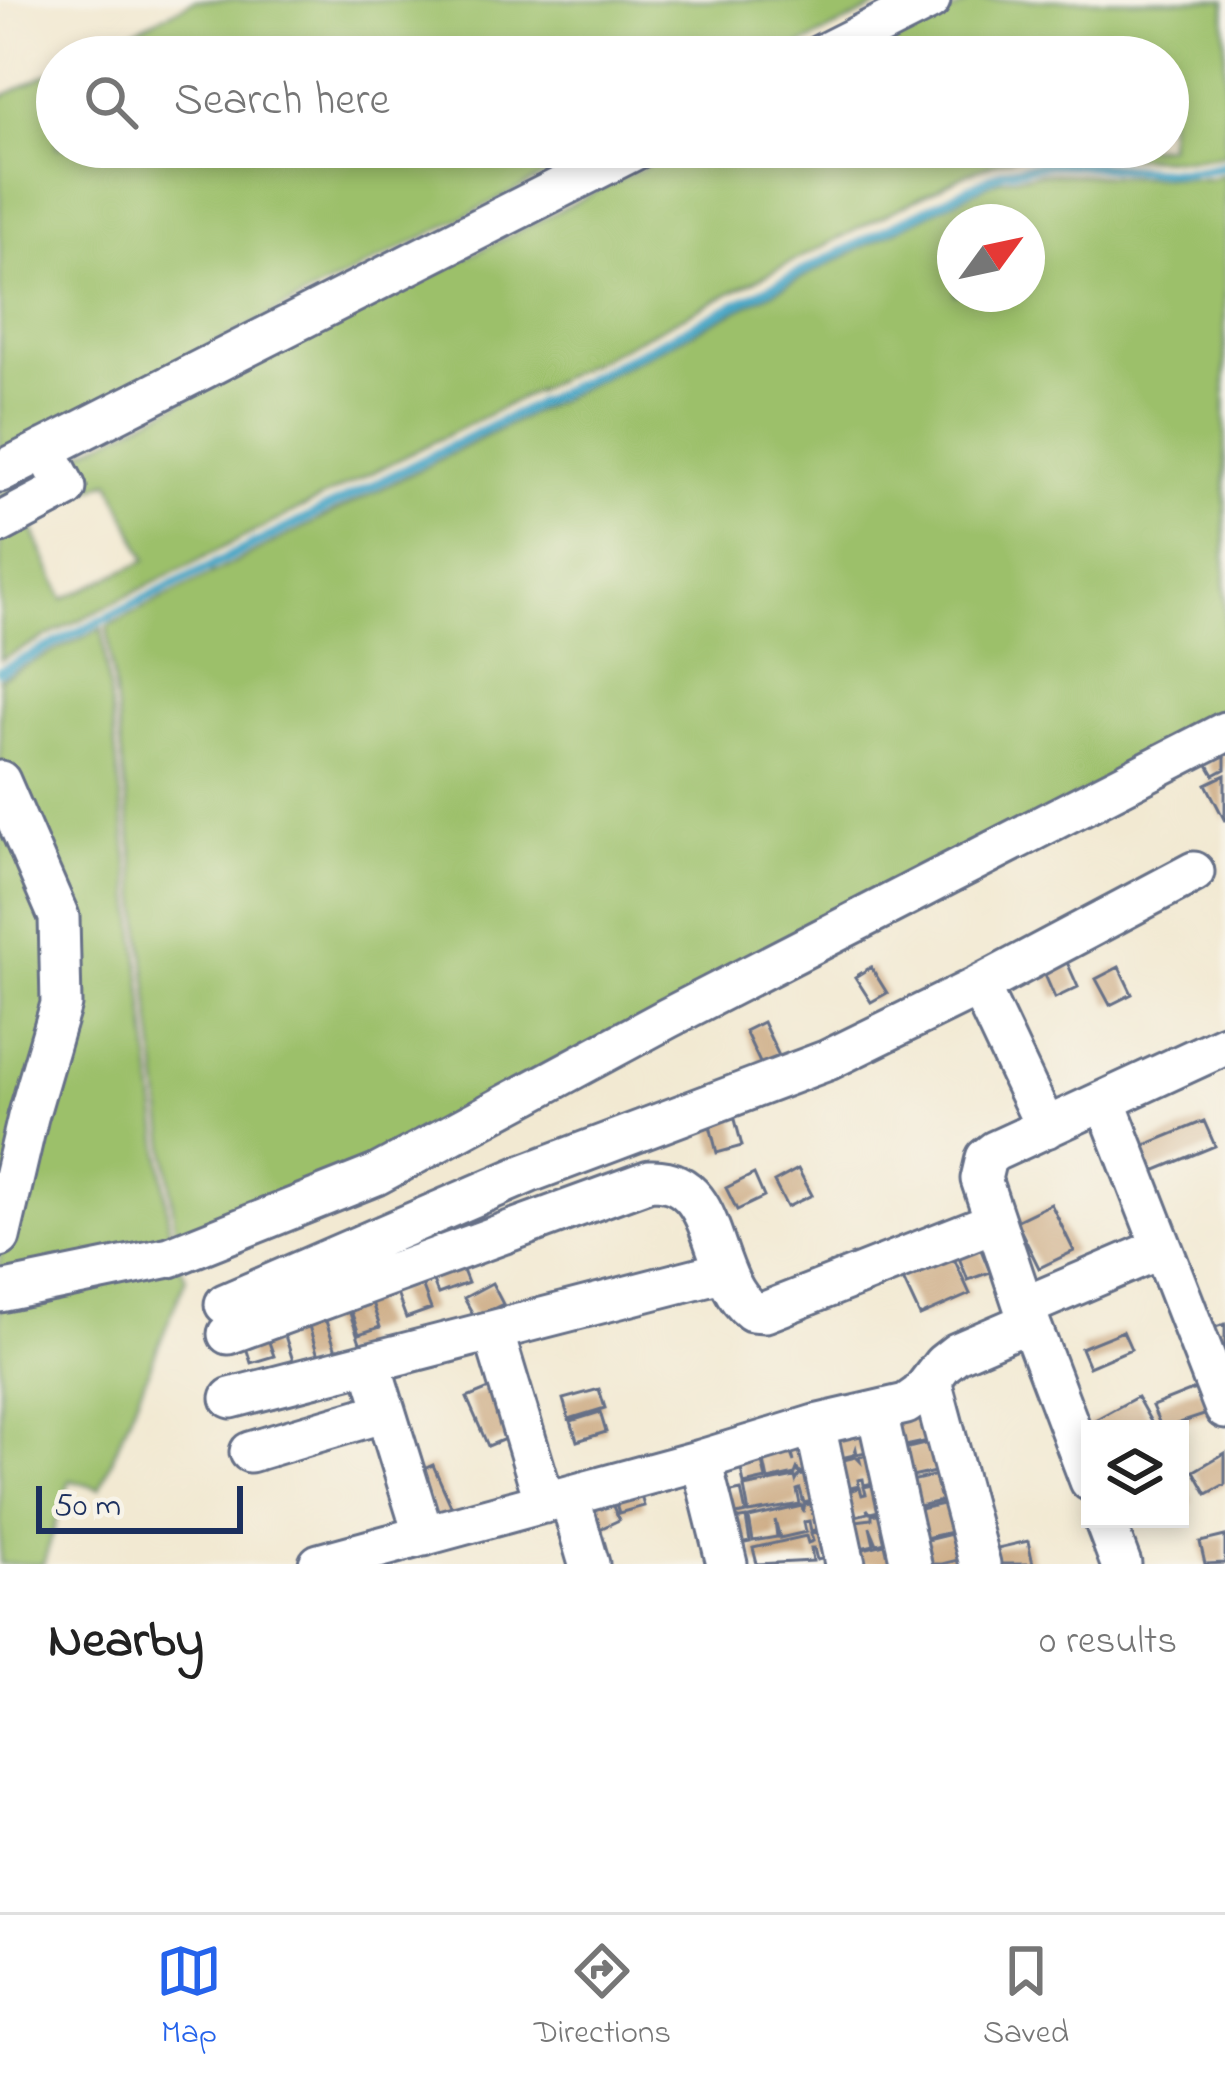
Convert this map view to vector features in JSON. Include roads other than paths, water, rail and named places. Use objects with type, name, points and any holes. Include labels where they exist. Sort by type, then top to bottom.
[{"type":"street","points":[[859,36],[930,0]]},
{"type":"street","points":[[0,472],[598,168]]},
{"type":"street","points":[[0,523],[66,488],[45,448]]},
{"type":"street","points":[[0,1292],[170,1258],[376,1175],[668,1018],[1225,732]]},
{"type":"street","points":[[0,781],[59,917],[61,1004],[0,1237]]},
{"type":"street","points":[[994,1222],[765,1312],[752,1311],[742,1304],[725,1271],[694,1194],[681,1184],[650,1180],[226,1319],[528,1174],[828,1060],[1194,872]]},
{"type":"street","points":[[979,986],[1046,1128]]},
{"type":"street","points":[[1081,1458],[994,1222],[981,1179],[986,1158],[1225,1045]]},
{"type":"street","points":[[1105,1101],[1222,1396]]},
{"type":"street","points":[[319,1564],[815,1425],[906,1404],[957,1353],[1162,1248]]},
{"type":"street","points":[[231,1398],[725,1271]]},
{"type":"street","points":[[493,1331],[557,1499],[589,1564]]},
{"type":"street","points":[[370,1363],[424,1536]]},
{"type":"street","points":[[931,1381],[980,1564]]},
{"type":"street","points":[[250,1452],[386,1412]]},
{"type":"street","points":[[877,1412],[910,1564]]},
{"type":"street","points":[[815,1425],[845,1564]]},
{"type":"street","points":[[701,1460],[727,1564]]},
{"type":"street","points":[[1107,1528],[1121,1564]]},
{"type":"waterway","points":[[1125,168],[1186,171],[1225,165]]},
{"type":"waterway","points":[[0,671],[1004,171],[1025,168]]}]
